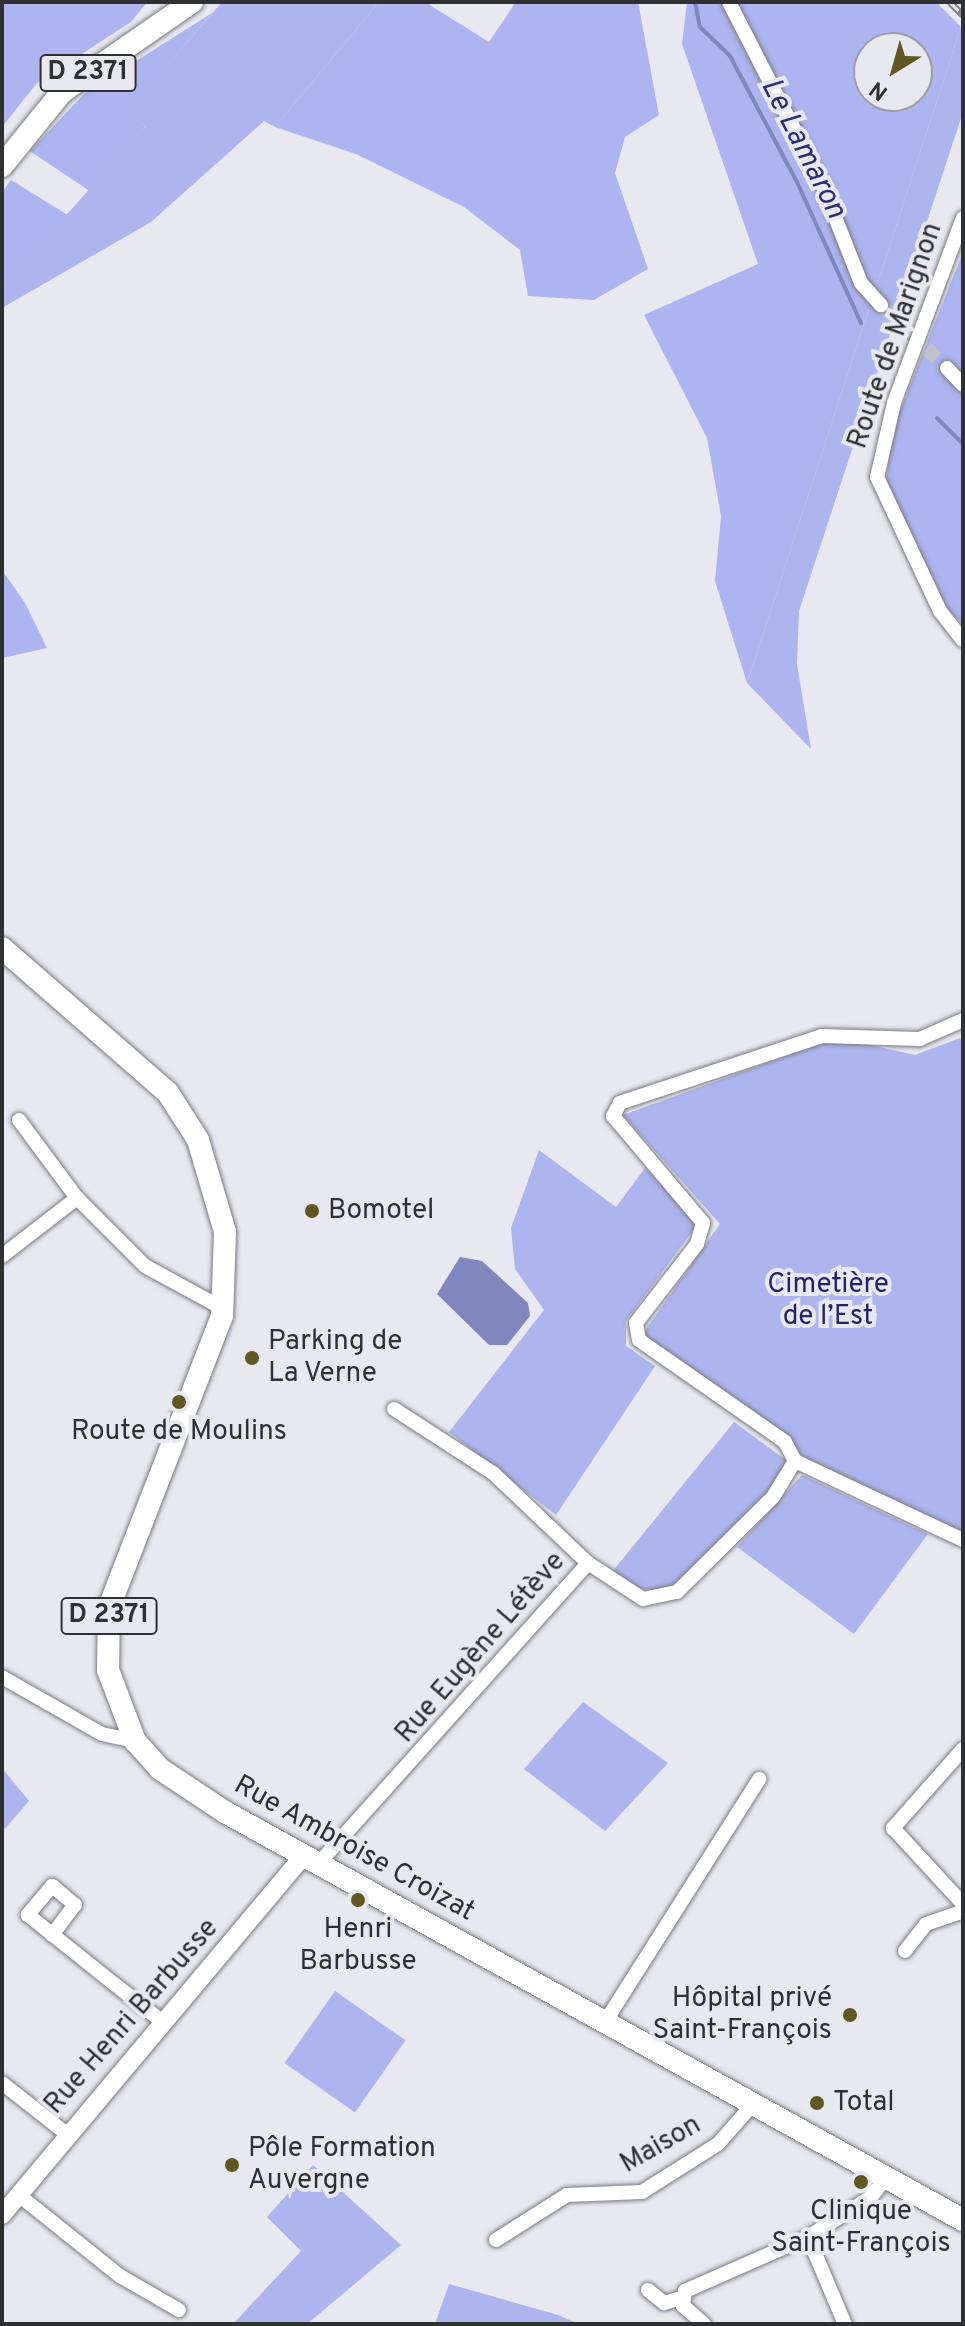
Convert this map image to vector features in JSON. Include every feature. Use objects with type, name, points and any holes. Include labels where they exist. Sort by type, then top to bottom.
[{"type":"main road","name":"D 2371","points":[[2,166],[62,92],[192,2]]},
{"type":"main road","name":"D 2371","points":[[2,948],[138,1062],[190,1128],[218,1193],[224,1306]]},
{"type":"main road","name":"Rue Ambroise Croizat","points":[[224,1306],[109,1608],[108,1670],[135,1741],[189,1791],[963,2220]]},
{"type":"street","points":[[729,2],[822,184],[861,283],[881,305]]},
{"type":"street","name":"Route de Marignon","points":[[963,218],[894,403],[877,477],[940,611],[963,640]]},
{"type":"street","points":[[947,368],[963,385]]},
{"type":"street","points":[[963,1020],[920,1039],[822,1036],[620,1103],[613,1116],[703,1223],[697,1244],[636,1323],[639,1340],[785,1442],[795,1461],[963,1540]]},
{"type":"street","points":[[19,1120],[77,1198],[145,1266],[224,1306]]},
{"type":"street","points":[[2,1256],[77,1198]]},
{"type":"street","points":[[394,1409],[493,1473],[588,1563]]},
{"type":"street","name":"Rue Eugène Létève","points":[[312,1858],[588,1563],[643,1599],[677,1592],[773,1497],[795,1461]]},
{"type":"street","points":[[2,1677],[102,1734],[135,1741]]},
{"type":"street","points":[[963,1749],[893,1828],[963,1904]]},
{"type":"street","points":[[605,2022],[759,1779]]},
{"type":"street","name":"Rue Henri Barbusse","points":[[2,2215],[164,2023],[312,1858]]},
{"type":"street","points":[[905,1951],[926,1924],[963,1911]]},
{"type":"street","points":[[52,1935],[164,2023]]},
{"type":"street","points":[[2,2083],[68,2135]]},
{"type":"street","name":"Maison","points":[[496,2240],[567,2195],[642,2192],[718,2144],[753,2104]]},
{"type":"street","points":[[648,2290],[664,2303],[681,2298],[694,2285],[808,2237],[871,2197],[886,2178]]},
{"type":"street","points":[[20,2196],[120,2276],[179,2310]]},
{"type":"street","points":[[808,2237],[845,2324]]},
{"type":"street","points":[[681,2298],[704,2324]]},
{"type":"green space","points":[[222,2],[379,2],[275,127],[264,121],[151,222],[2,308],[2,287],[145,127],[127,111]]},
{"type":"green space","points":[[961,27],[963,112],[799,611],[797,664],[811,749],[747,683]]},
{"type":"green space","name":"Cimetière de l’Est","points":[[960,1038],[963,1042],[963,1534],[815,1465],[642,1335],[720,1224],[623,1115],[819,1044],[848,1040],[915,1055]]},
{"type":"green space","points":[[539,1150],[616,1207],[645,1168],[692,1215],[694,1229],[626,1321],[626,1346],[655,1366],[556,1515],[449,1432],[544,1310],[515,1269],[511,1228]]},
{"type":"green space","points":[[734,1422],[787,1461],[783,1476],[685,1577],[664,1591],[635,1589],[612,1572]]},
{"type":"green space","points":[[802,1475],[928,1534],[854,1634],[737,1547]]},
{"type":"green space","points":[[583,1702],[668,1763],[605,1831],[524,1769]]},
{"type":"green space","points":[[2,1768],[29,1801],[2,1832]]},
{"type":"green space","points":[[335,1991],[405,2040],[355,2112],[285,2063]]},
{"type":"green space","points":[[313,2165],[401,2245],[307,2324],[233,2324],[301,2251],[267,2217]]},
{"type":"green space","points":[[449,2284],[558,2315],[579,2324],[435,2324]]},
{"type":"shaded area","points":[[2,2],[147,2],[131,22],[37,83],[2,127]]},
{"type":"shaded area","points":[[379,2],[425,2],[489,42],[516,2],[638,2],[659,115],[625,137],[615,173],[648,269],[594,300],[528,296],[520,250],[464,207],[356,154],[275,127]]},
{"type":"shaded area","points":[[687,2],[936,2],[961,27],[747,683],[715,581],[721,516],[707,438],[644,315],[758,264],[682,44]]},
{"type":"shaded area","points":[[212,13],[128,111],[145,127],[91,192],[30,151],[84,94]]},
{"type":"shaded area","points":[[11,180],[71,217],[2,287],[2,192]]},
{"type":"shaded area","points":[[963,252],[963,625],[946,608],[886,484],[892,431]]},
{"type":"shaded area","points":[[2,570],[25,603],[47,648],[2,658]]},
{"type":"shaded area","points":[[460,1257],[482,1261],[528,1303],[530,1316],[507,1345],[489,1345],[437,1294]]},
{"type":"waterway","name":"Le Lamaron","points":[[695,2],[700,27],[730,56],[797,182],[861,323]]},
{"type":"waterway","name":"Le Lamaron","points":[[937,418],[963,444]]},
{"type":"tunnel","points":[[881,305],[947,368]]},
{"type":"railway","points":[[950,2],[963,15]]},
{"type":"place","name":"Bomotel","points":[[312,1211]]},
{"type":"place","name":"Parking de La Verne","points":[[252,1358]]},
{"type":"place","name":"Route de Moulins","points":[[179,1402]]},
{"type":"place","name":"Henri Barbusse","points":[[358,1900]]},
{"type":"place","name":"Hôpital privé Saint-François","points":[[850,2015]]},
{"type":"place","name":"Total","points":[[817,2103]]},
{"type":"place","name":"Pôle Formation Auvergne","points":[[232,2165]]},
{"type":"place","name":"Clinique Saint-François","points":[[861,2182]]}]
